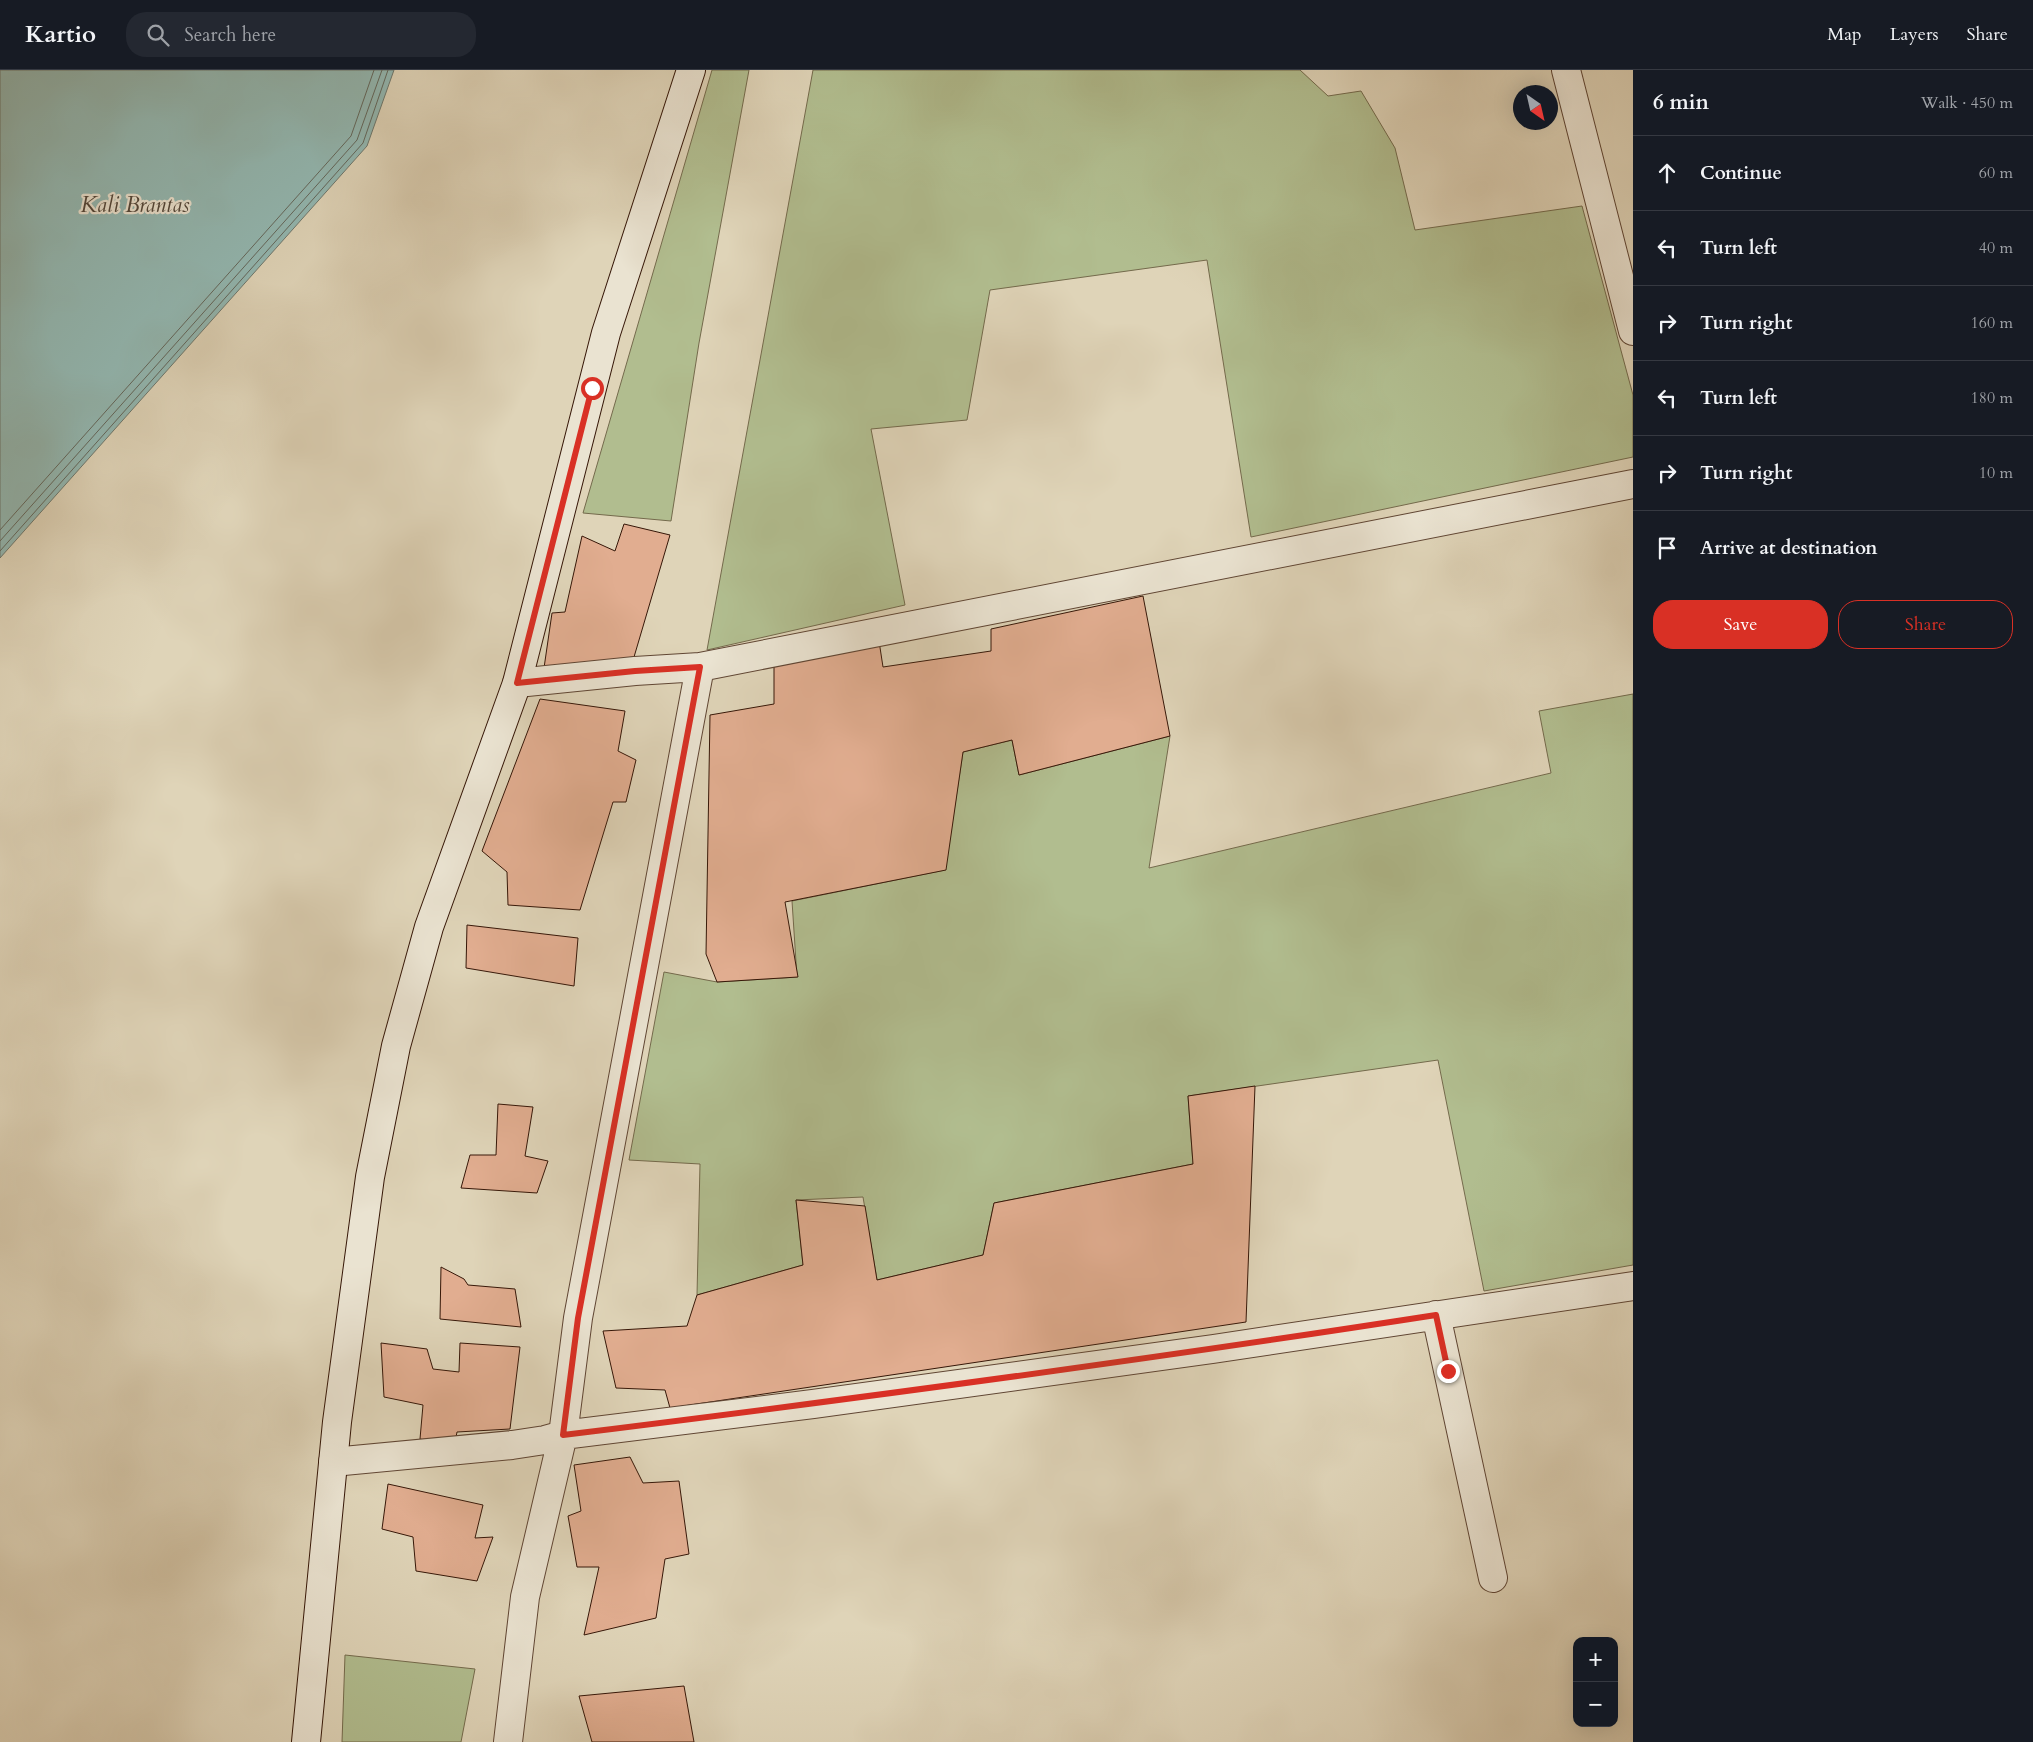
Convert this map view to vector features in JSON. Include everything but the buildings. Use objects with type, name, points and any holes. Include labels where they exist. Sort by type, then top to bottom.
[{"type":"street","points":[[306,1742],[333,1462],[370,1177],[396,1046],[429,928],[517,683],[606,333],[691,70]]},
{"type":"street","points":[[1566,70],[1633,331]]},
{"type":"street","points":[[517,683],[635,671],[700,667],[1633,484]]},
{"type":"street","points":[[508,1742],[525,1597],[700,667]]},
{"type":"street","points":[[333,1462],[512,1445],[1203,1351],[1633,1286]]},
{"type":"street","points":[[1436,1315],[1493,1578]]},
{"type":"green space","points":[[712,70],[749,70],[699,343],[671,521],[583,513]]},
{"type":"green space","points":[[813,70],[1300,70],[1328,96],[1361,91],[1395,148],[1415,230],[1582,206],[1633,395],[1633,457],[1251,537],[1207,260],[990,290],[967,420],[871,429],[905,605],[707,650]]},
{"type":"green space","points":[[1633,694],[1633,1265],[1484,1291],[1438,1060],[1188,1096],[1193,1164],[994,1203],[983,1255],[877,1280],[863,1197],[796,1200],[803,1265],[697,1295],[700,1164],[629,1160],[664,972],[717,982],[797,977],[792,901],[945,870],[963,752],[1012,740],[1019,775],[1170,736],[1149,868],[1551,773],[1539,711]]},
{"type":"green space","points":[[345,1655],[475,1669],[461,1742],[342,1742]]},
{"type":"water","name":"Kali Brantas","points":[[0,70],[394,70],[367,146],[0,558]]},
{"type":"route","points":[[592,388],[517,683],[635,671],[700,667],[578,1318],[563,1435],[813,1404],[1213,1349],[1436,1315],[1448,1371]]}]
